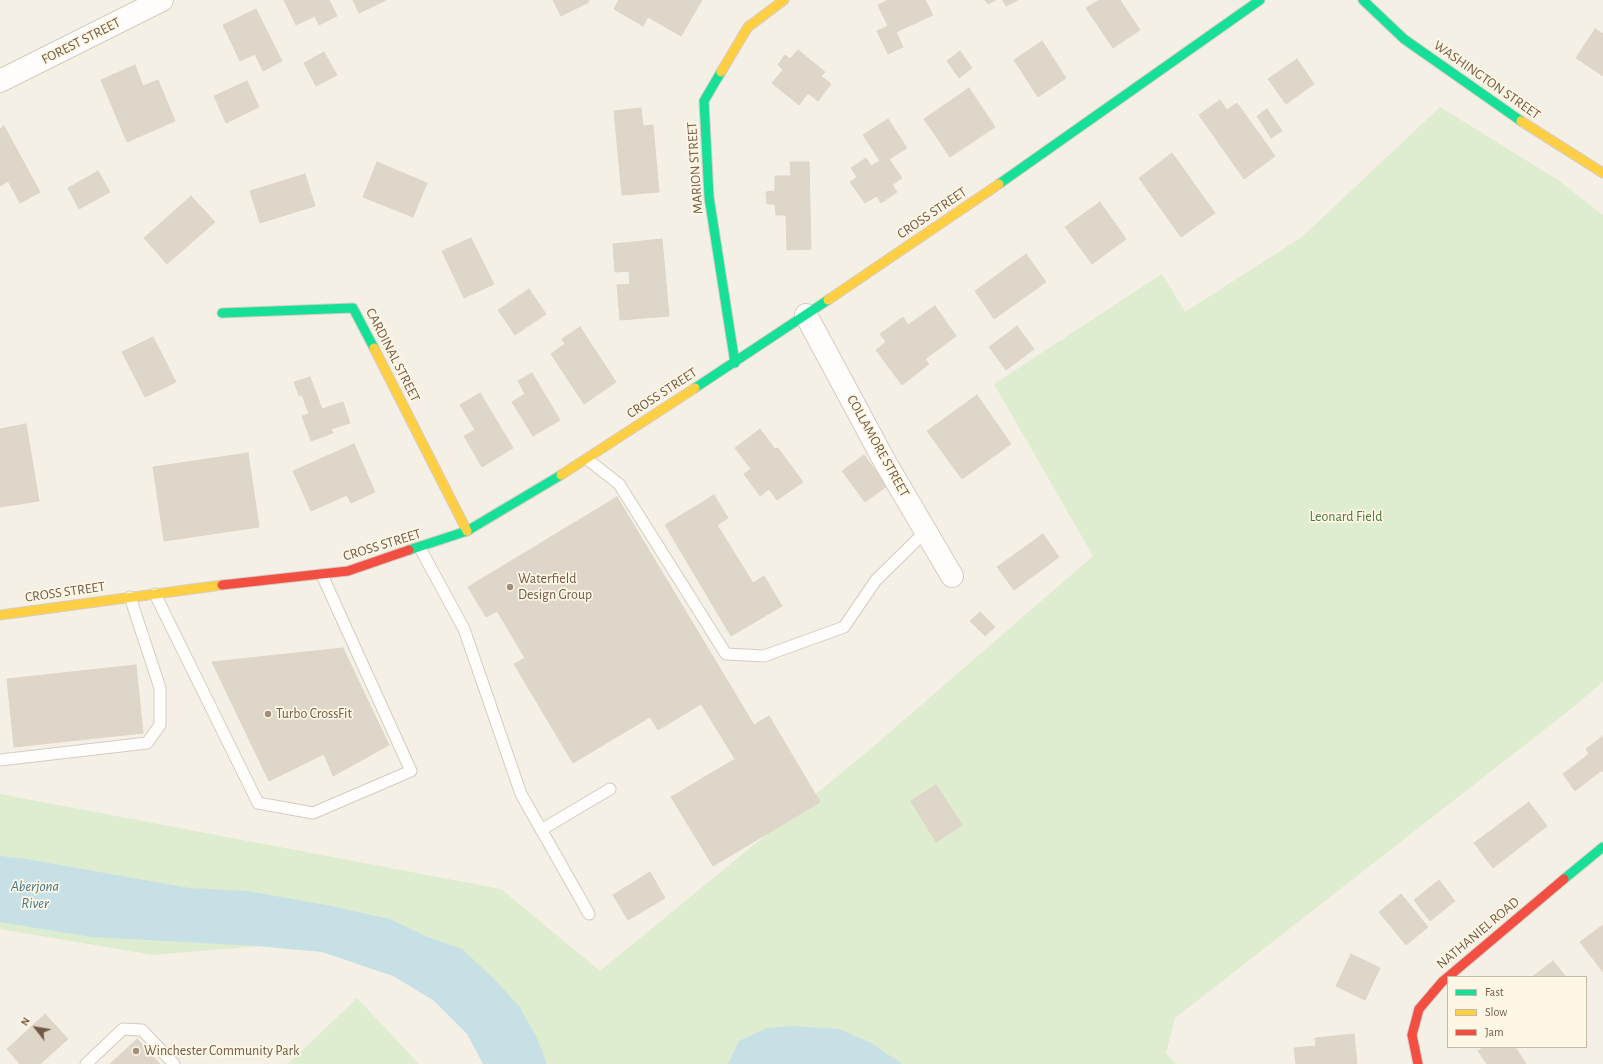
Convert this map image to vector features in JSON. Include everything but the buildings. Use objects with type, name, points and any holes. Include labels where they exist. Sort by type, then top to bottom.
[{"type":"street","name":"FOREST STREET","points":[[0,81],[162,0]]},
{"type":"street","name":"MARION STREET","points":[[734,363],[709,197],[704,101],[748,27],[784,0]]},
{"type":"street","name":"CROSS STREET","points":[[0,615],[130,597],[348,571],[467,531],[587,459],[806,315],[968,206],[1260,0]]},
{"type":"street","name":"WASHINGTON STREET","points":[[1363,0],[1404,39],[1537,132],[1603,173]]},
{"type":"street","name":"CARDINAL STREET","points":[[222,313],[353,308],[467,531]]},
{"type":"street","name":"COLLAMORE STREET","points":[[806,315],[885,462],[952,576]]},
{"type":"street","name":"NATHANIEL ROAD","points":[[1449,976],[1603,847]]},
{"type":"street","name":"NATHANIEL ROAD","points":[[1418,1064],[1412,1035],[1419,1009],[1432,992],[1447,978]]},
{"type":"lane","points":[[587,459],[619,484],[726,654],[764,656],[844,627],[876,580],[926,531]]},
{"type":"lane","points":[[420,548],[464,629],[521,794],[589,914]]},
{"type":"lane","points":[[155,594],[258,803],[313,813],[411,771],[322,575]]},
{"type":"lane","points":[[0,760],[147,743],[160,725],[160,688],[130,597]]},
{"type":"lane","points":[[541,830],[610,789]]},
{"type":"lane","points":[[86,1064],[123,1029],[142,1030],[174,1064]]},
{"type":"green space","name":"Leonard Field","points":[[1440,107],[1558,180],[1603,215],[1603,682],[1567,712],[1175,1018],[1166,1053],[1176,1064],[528,1064],[485,995],[320,941],[153,955],[0,929],[0,794],[501,889],[600,971],[867,752],[1093,556],[994,384],[1162,274],[1185,312],[1302,237]]},
{"type":"green space","points":[[357,998],[419,1064],[288,1064]]},
{"type":"water","name":"Aberjona River","points":[[0,856],[26,859],[189,888],[247,891],[326,905],[390,919],[427,937],[462,949],[494,979],[519,1006],[537,1038],[547,1064],[483,1064],[467,1034],[433,1000],[393,976],[322,952],[257,946],[92,937],[0,922]]},
{"type":"water","points":[[794,1026],[839,1029],[871,1043],[902,1064],[728,1064],[739,1041],[767,1028]]},
{"type":"traffic: fast","points":[[999,184],[1260,0]]},
{"type":"traffic: fast","points":[[1363,0],[1404,39],[1521,121]]},
{"type":"traffic: fast","points":[[721,72],[704,101],[709,197],[735,363]]},
{"type":"traffic: fast","points":[[695,388],[828,300]]},
{"type":"traffic: fast","points":[[222,313],[353,308],[374,348]]},
{"type":"traffic: fast","points":[[409,550],[467,531],[561,475]]},
{"type":"traffic: fast","points":[[1564,879],[1603,847]]},
{"type":"traffic: slow","points":[[721,72],[748,27],[784,0]]},
{"type":"traffic: slow","points":[[1521,121],[1603,173]]},
{"type":"traffic: slow","points":[[828,300],[999,184]]},
{"type":"traffic: slow","points":[[374,348],[467,531]]},
{"type":"traffic: slow","points":[[561,475],[695,388]]},
{"type":"traffic: slow","points":[[0,615],[222,585]]},
{"type":"traffic: jam","points":[[222,585],[348,571],[409,550]]},
{"type":"traffic: jam","points":[[1449,976],[1564,879]]},
{"type":"traffic: jam","points":[[1418,1064],[1412,1035],[1419,1009],[1447,978]]},
{"type":"place","name":"Waterfield Design Group","points":[[510,587]]},
{"type":"place","name":"Turbo CrossFit","points":[[268,714]]},
{"type":"place","name":"Winchester Community Park","points":[[136,1051]]}]
